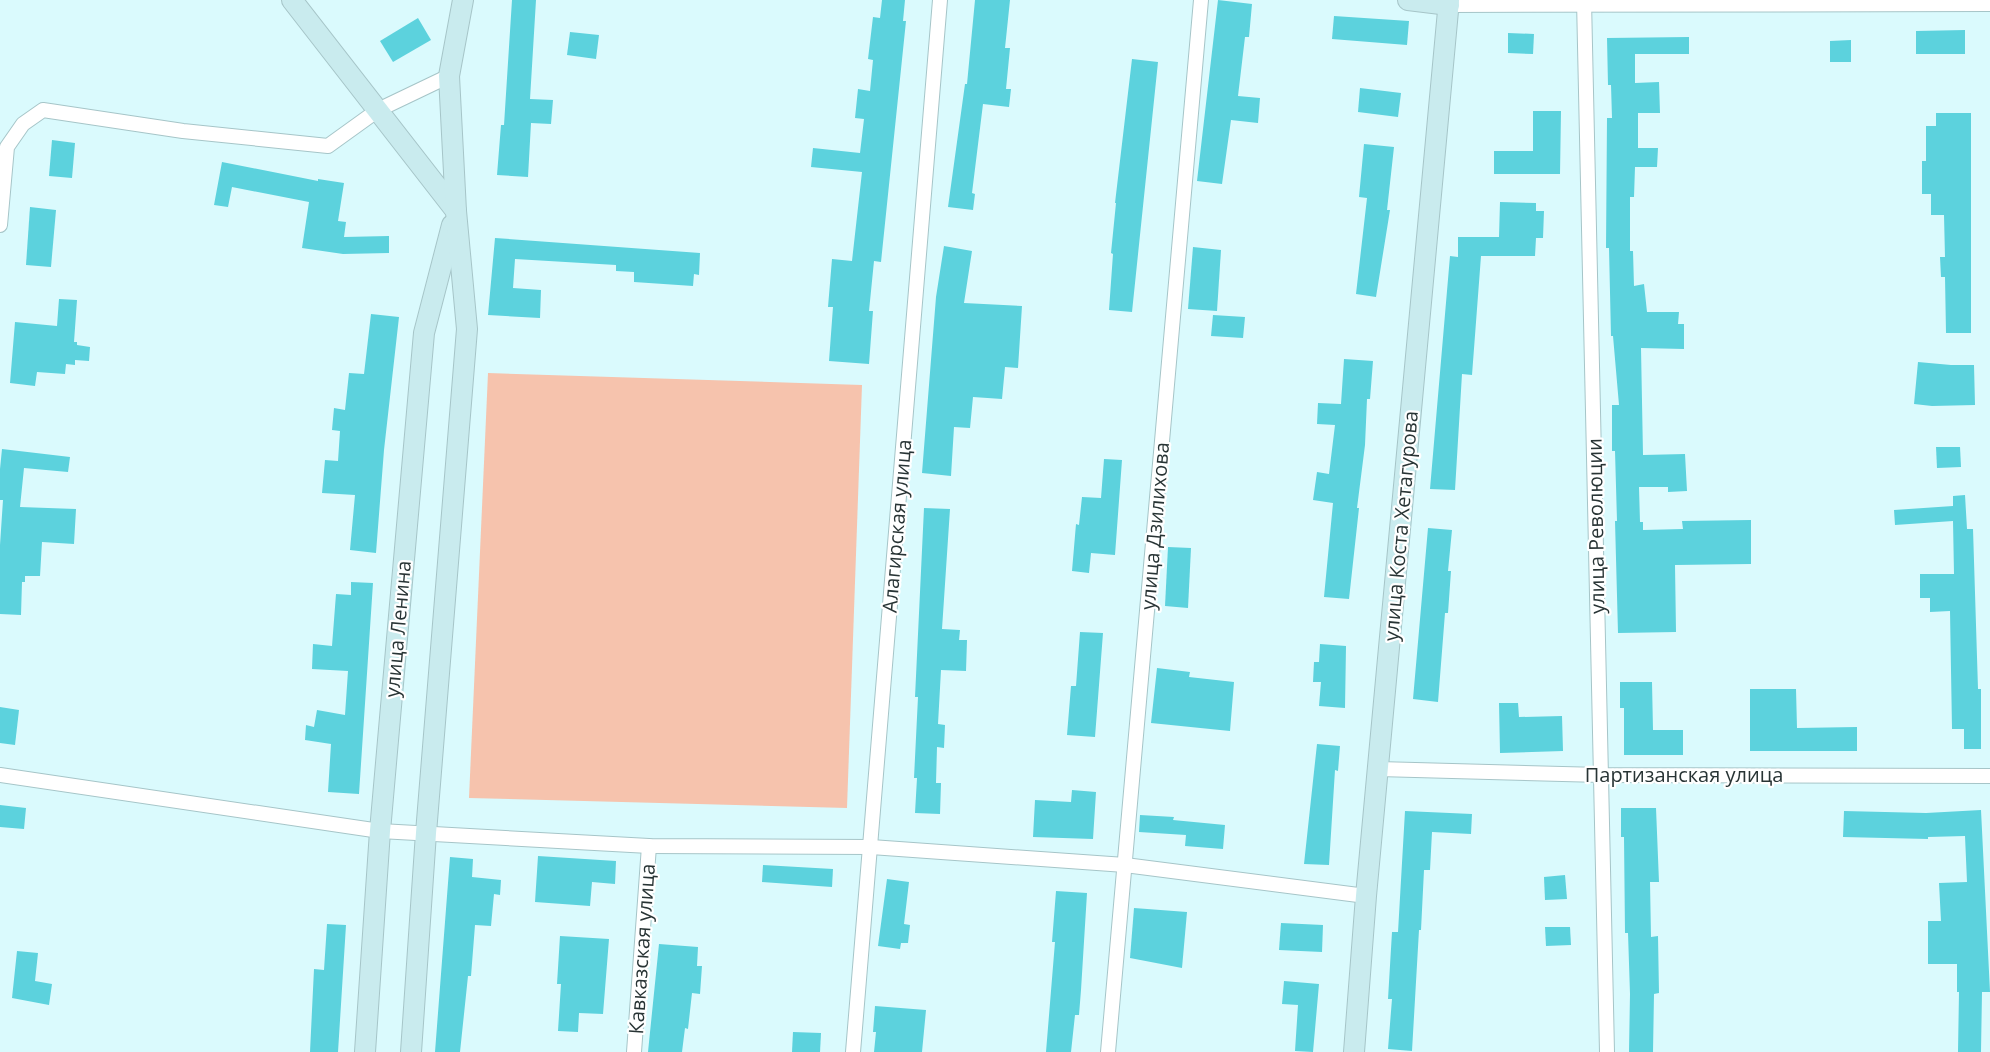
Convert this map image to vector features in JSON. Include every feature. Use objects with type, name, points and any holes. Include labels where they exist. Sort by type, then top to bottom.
[{"type":"street","points":[[292,0],[456,211]]},
{"type":"street","name":"улица Ленина","points":[[411,1052],[426,833],[467,329],[456,211],[449,76],[463,0]]},
{"type":"street","name":"Алагирская улица","points":[[854,1052],[940,0]]},
{"type":"street","name":"улица Дзилихова","points":[[1108,1052],[1201,0]]},
{"type":"street","points":[[1408,0],[1990,4]]},
{"type":"street","name":"улица Коста Хетагурова","points":[[1354,1052],[1366,896],[1449,2]]},
{"type":"street","name":"улица Революции","points":[[1584,2],[1607,1052]]},
{"type":"street","points":[[0,225],[6,147],[23,124],[43,110],[183,131],[328,146],[378,110],[449,76]]},
{"type":"street","name":"улица Ленина","points":[[365,1052],[380,831],[424,333],[456,211]]},
{"type":"street","name":"Партизанская улица","points":[[1378,769],[1601,775],[1990,776]]},
{"type":"street","points":[[0,775],[380,831],[649,846],[871,847],[1125,865],[1366,896]]},
{"type":"street","name":"Кавказская улица","points":[[634,1052],[649,846]]},
{"type":"shaded area","points":[[488,373],[862,385],[847,808],[469,798]]},
{"type":"building","points":[[512,0],[536,0],[530,99],[553,100],[551,124],[531,123],[528,177],[497,175],[501,125],[504,125]]},
{"type":"building","points":[[882,0],[905,0],[903,21],[906,21],[881,262],[874,261],[869,311],[873,311],[869,364],[829,361],[833,307],[828,307],[832,259],[852,261],[862,172],[811,167],[813,148],[860,153],[864,119],[855,118],[858,89],[870,91],[873,60],[868,59],[873,17],[880,18]]},
{"type":"building","points":[[975,0],[1010,0],[1005,48],[1010,48],[1006,89],[1011,89],[1009,107],[983,104],[972,193],[975,194],[973,210],[948,207],[965,84],[967,84]]},
{"type":"building","points":[[1218,0],[1252,4],[1249,37],[1245,37],[1238,96],[1260,98],[1258,123],[1231,120],[1222,184],[1197,181]]},
{"type":"building","points":[[1334,16],[1409,21],[1407,45],[1332,39]]},
{"type":"building","points":[[418,18],[431,40],[393,62],[380,41]]},
{"type":"building","points":[[1965,30],[1965,54],[1916,54],[1916,31]]},
{"type":"building","points":[[570,32],[599,35],[596,59],[567,55]]},
{"type":"building","points":[[1508,33],[1534,34],[1533,54],[1508,53]]},
{"type":"building","points":[[1689,37],[1689,54],[1635,54],[1635,83],[1659,82],[1660,113],[1638,113],[1638,148],[1658,148],[1657,167],[1635,167],[1634,197],[1630,197],[1630,251],[1633,251],[1634,286],[1644,284],[1647,312],[1679,312],[1678,324],[1684,324],[1684,349],[1641,348],[1643,455],[1685,454],[1687,491],[1668,492],[1668,487],[1639,487],[1640,522],[1643,522],[1643,530],[1683,529],[1682,521],[1751,520],[1751,564],[1675,565],[1676,632],[1618,633],[1615,521],[1617,521],[1615,451],[1612,451],[1612,405],[1619,405],[1613,336],[1611,336],[1609,248],[1606,248],[1607,118],[1612,118],[1611,85],[1608,85],[1607,38]]},
{"type":"building","points":[[1851,40],[1851,62],[1830,62],[1830,41]]},
{"type":"building","points":[[1132,59],[1158,62],[1132,312],[1109,310],[1115,203]]},
{"type":"building","points":[[1360,88],[1401,93],[1398,117],[1358,112]]},
{"type":"building","points":[[1533,111],[1561,111],[1560,174],[1494,174],[1494,151],[1533,151]]},
{"type":"building","points":[[1936,113],[1971,113],[1971,333],[1946,333],[1945,277],[1941,277],[1940,257],[1945,257],[1944,215],[1931,215],[1931,194],[1922,194],[1922,161],[1926,161],[1926,126],[1936,126]]},
{"type":"building","points":[[52,140],[75,143],[72,178],[49,176]]},
{"type":"building","points":[[1364,144],[1394,147],[1387,210],[1390,210],[1376,297],[1356,294],[1367,198],[1359,197]]},
{"type":"building","points":[[222,162],[318,181],[318,179],[344,183],[338,221],[346,222],[344,237],[389,236],[389,253],[343,254],[302,248],[309,202],[232,187],[228,207],[214,205]]},
{"type":"building","points":[[1500,202],[1536,203],[1536,211],[1544,211],[1543,238],[1536,238],[1535,256],[1481,256],[1472,375],[1462,374],[1455,490],[1430,489],[1450,256],[1458,257],[1458,237],[1499,237]]},
{"type":"building","points":[[30,207],[56,210],[51,267],[26,265]]},
{"type":"building","points":[[495,238],[700,253],[699,275],[694,274],[693,286],[634,282],[634,272],[616,271],[616,265],[515,259],[513,288],[541,290],[540,318],[488,315]]},
{"type":"building","points":[[944,246],[972,251],[964,303],[1022,306],[1018,368],[1005,367],[1002,399],[973,397],[970,428],[954,427],[951,476],[922,473],[936,297]]},
{"type":"building","points":[[1193,247],[1221,250],[1217,311],[1188,309]]},
{"type":"building","points":[[59,299],[77,300],[74,342],[77,342],[77,345],[90,347],[89,361],[75,360],[75,365],[66,364],[65,374],[37,372],[35,386],[10,383],[15,322],[57,326]]},
{"type":"building","points":[[371,314],[399,317],[384,450],[376,553],[350,550],[355,495],[322,493],[325,460],[338,461],[340,431],[332,430],[334,408],[345,410],[349,373],[364,374]]},
{"type":"building","points":[[1213,315],[1245,317],[1243,338],[1211,336]]},
{"type":"building","points":[[1344,359],[1373,361],[1370,399],[1367,399],[1365,445],[1349,599],[1324,597],[1333,503],[1313,500],[1317,472],[1329,474],[1335,425],[1317,424],[1318,403],[1341,404]]},
{"type":"building","points":[[1918,362],[1974,365],[1975,405],[1914,404]]},
{"type":"building","points":[[1936,447],[1960,447],[1961,467],[1937,468]]},
{"type":"building","points":[[2,449],[70,457],[68,472],[24,468],[20,507],[76,509],[74,544],[42,542],[40,576],[25,576],[25,582],[22,582],[21,615],[0,614]]},
{"type":"building","points":[[1104,459],[1122,460],[1115,555],[1091,553],[1089,573],[1072,571],[1076,524],[1079,525],[1082,497],[1101,498]]},
{"type":"building","points":[[1965,495],[1967,529],[1973,529],[1978,689],[1981,689],[1981,749],[1964,749],[1964,729],[1952,729],[1950,611],[1930,612],[1930,598],[1920,598],[1920,574],[1954,574],[1953,521],[1895,525],[1894,510],[1953,506],[1953,496]]},
{"type":"building","points":[[924,508],[950,509],[942,629],[960,630],[959,640],[967,640],[966,671],[941,670],[938,724],[945,725],[944,748],[937,747],[936,783],[941,783],[940,814],[915,813],[917,778],[914,778],[918,697],[915,697]]},
{"type":"building","points":[[1428,528],[1452,530],[1448,571],[1451,571],[1448,613],[1445,613],[1438,702],[1413,699]]},
{"type":"building","points":[[1168,547],[1191,548],[1188,608],[1165,606]]},
{"type":"building","points":[[351,582],[373,583],[359,794],[328,792],[331,744],[305,740],[306,725],[314,727],[317,710],[345,715],[348,671],[312,669],[313,644],[332,646],[336,594],[351,595]]},
{"type":"building","points":[[1080,632],[1103,633],[1095,737],[1067,735],[1071,686],[1076,686]]},
{"type":"building","points":[[1320,644],[1346,646],[1345,708],[1319,706],[1321,682],[1313,682],[1314,662],[1319,662]]},
{"type":"building","points":[[1157,668],[1190,672],[1189,677],[1234,682],[1230,731],[1151,723]]},
{"type":"building","points":[[1620,682],[1652,682],[1653,730],[1683,730],[1683,755],[1624,755],[1624,708],[1620,708]]},
{"type":"building","points":[[1750,689],[1796,689],[1797,728],[1857,727],[1857,751],[1750,751]]},
{"type":"building","points":[[1499,703],[1518,703],[1519,717],[1562,716],[1563,751],[1500,753]]},
{"type":"building","points":[[0,707],[19,710],[15,745],[0,743]]},
{"type":"building","points":[[1317,744],[1340,746],[1338,771],[1335,770],[1329,865],[1304,864]]},
{"type":"building","points":[[1072,790],[1096,792],[1093,839],[1033,837],[1035,800],[1071,802]]},
{"type":"building","points":[[0,805],[26,808],[24,829],[0,827]]},
{"type":"building","points":[[1621,808],[1656,808],[1659,882],[1650,882],[1651,937],[1658,936],[1659,993],[1654,994],[1653,1052],[1629,1052],[1628,933],[1625,933],[1624,837],[1621,837]]},
{"type":"building","points":[[1981,810],[1990,992],[1982,992],[1981,1052],[1958,1052],[1957,964],[1928,964],[1928,921],[1941,921],[1939,883],[1967,882],[1965,836],[1928,837],[1928,839],[1843,837],[1844,811],[1926,813]]},
{"type":"building","points":[[1405,811],[1472,814],[1471,834],[1432,832],[1430,870],[1424,870],[1412,1051],[1388,1049],[1392,999],[1388,999],[1392,932],[1398,932]]},
{"type":"building","points":[[1140,815],[1174,817],[1173,820],[1225,825],[1223,849],[1185,846],[1186,835],[1139,832]]},
{"type":"building","points":[[538,856],[616,861],[615,884],[592,882],[590,906],[535,902]]},
{"type":"building","points":[[450,857],[473,859],[472,877],[501,880],[500,895],[494,894],[491,926],[475,925],[471,976],[468,976],[460,1052],[435,1052]]},
{"type":"building","points":[[763,865],[833,869],[832,887],[762,882]]},
{"type":"building","points":[[1565,875],[1567,899],[1545,900],[1544,877]]},
{"type":"building","points":[[887,879],[909,882],[904,924],[910,925],[908,943],[901,943],[900,949],[878,946]]},
{"type":"building","points":[[1056,891],[1087,893],[1079,1015],[1075,1015],[1071,1052],[1046,1052],[1055,942],[1052,942]]},
{"type":"building","points":[[1134,908],[1187,912],[1182,968],[1130,958]]},
{"type":"building","points":[[1281,923],[1323,925],[1322,952],[1279,950]]},
{"type":"building","points":[[327,924],[346,925],[338,1052],[310,1052],[314,969],[324,970]]},
{"type":"building","points":[[1545,927],[1570,927],[1571,945],[1546,946]]},
{"type":"building","points":[[560,936],[609,939],[603,1014],[579,1013],[578,1032],[558,1031],[561,984],[557,984]]},
{"type":"building","points":[[659,944],[698,947],[697,966],[702,966],[700,994],[692,993],[688,1029],[685,1028],[682,1052],[648,1052]]},
{"type":"building","points":[[17,951],[38,953],[35,981],[52,984],[49,1005],[12,998]]},
{"type":"building","points":[[1284,981],[1319,984],[1313,1052],[1295,1051],[1298,1005],[1282,1004]]},
{"type":"building","points":[[875,1006],[926,1010],[922,1052],[874,1052]]},
{"type":"building","points":[[793,1032],[821,1033],[820,1052],[792,1052]]}]
